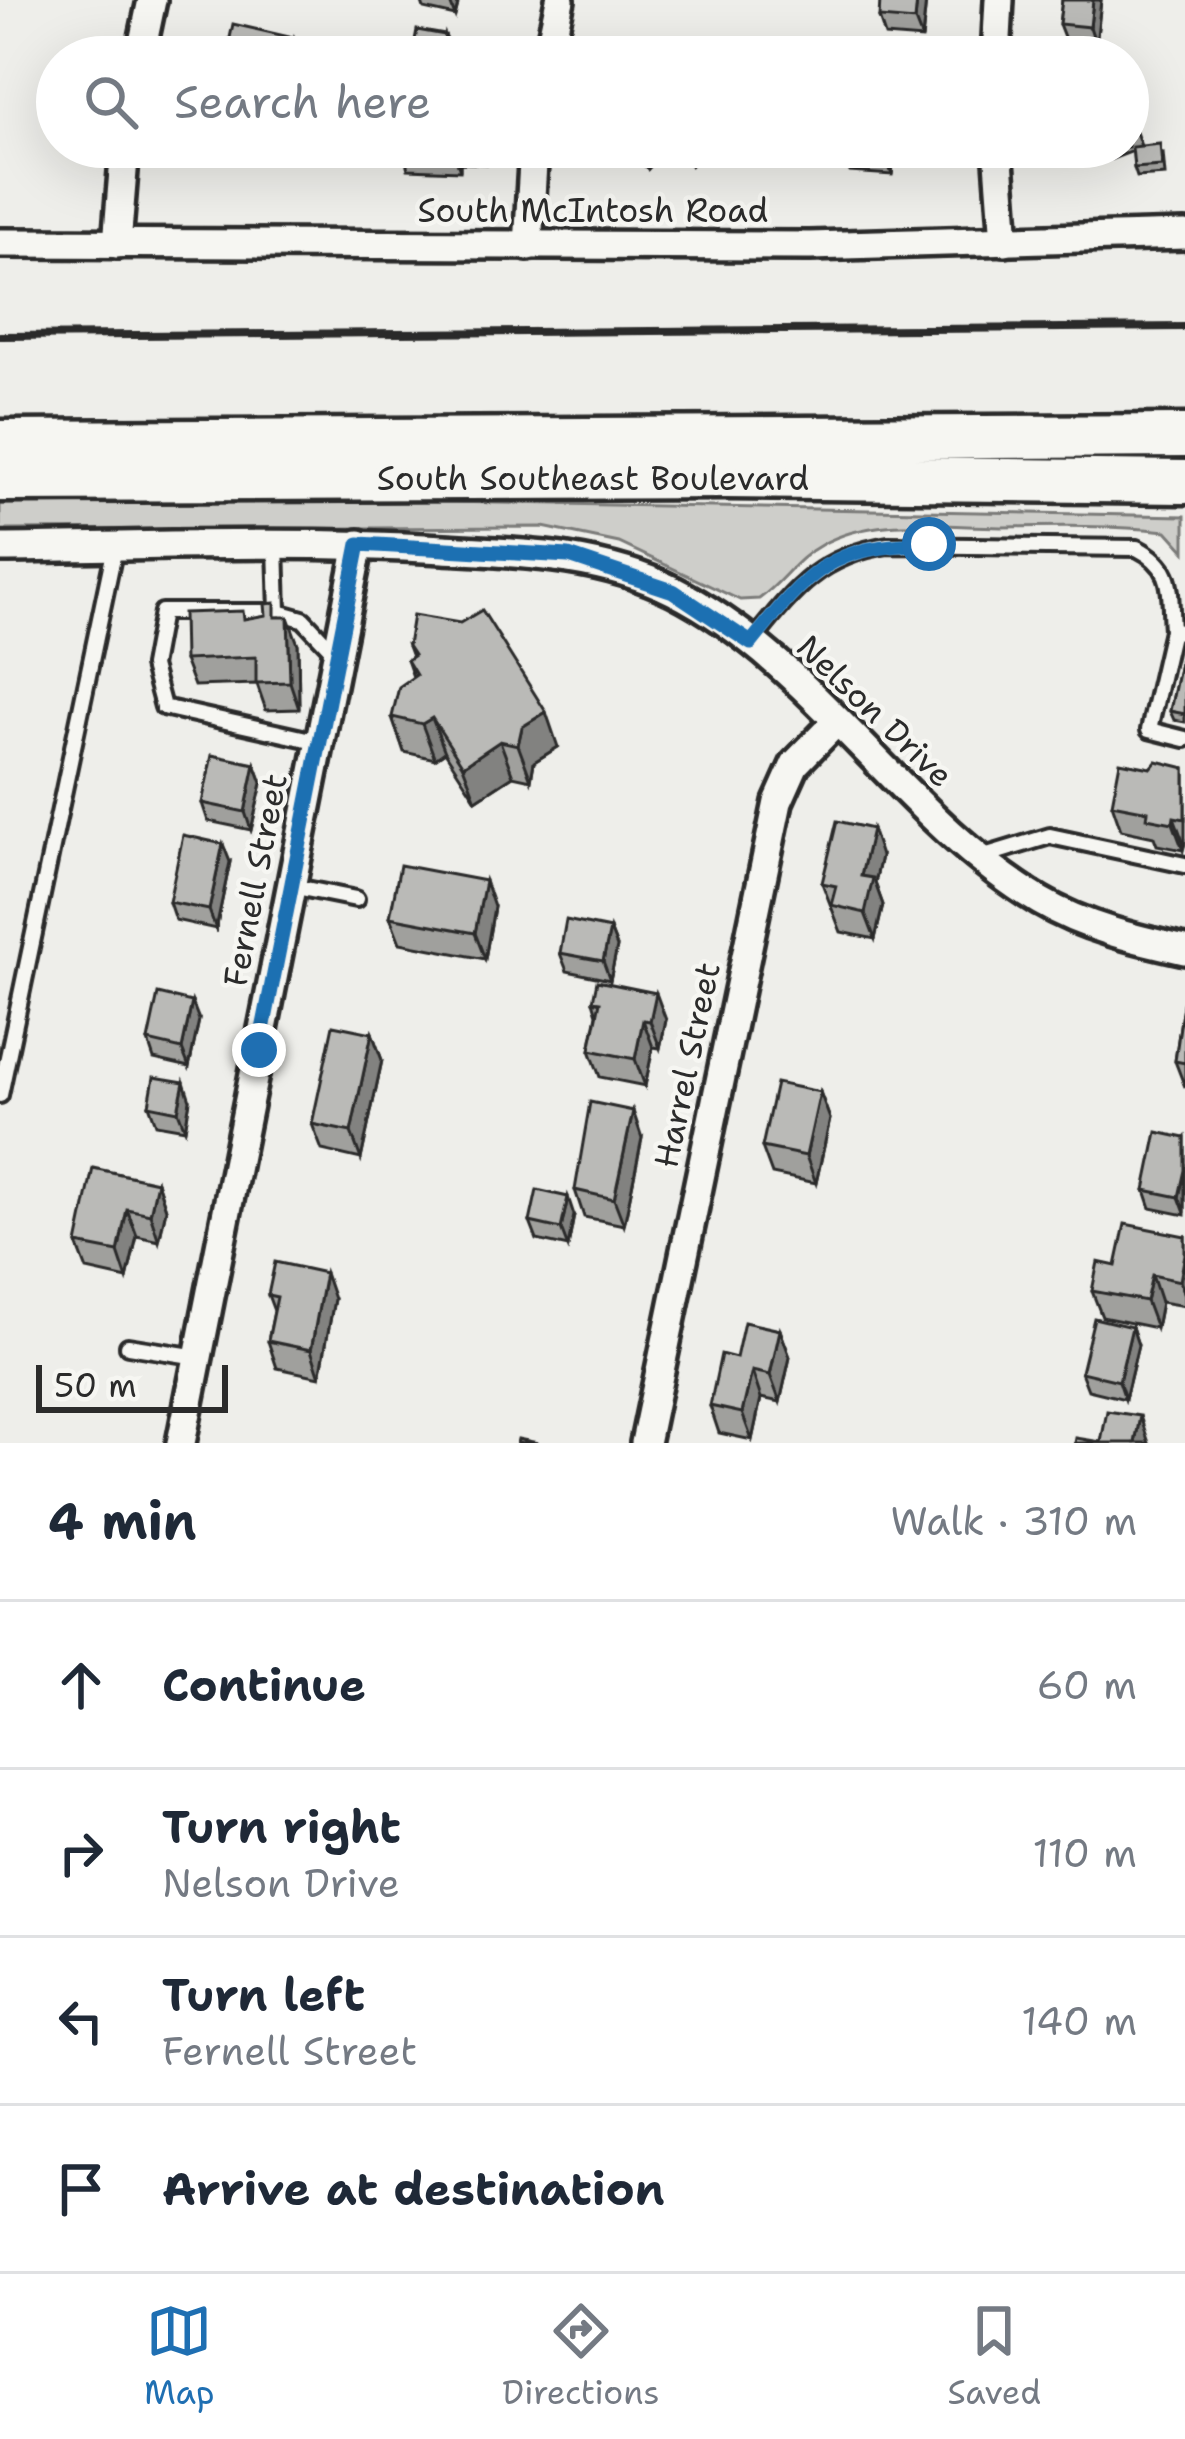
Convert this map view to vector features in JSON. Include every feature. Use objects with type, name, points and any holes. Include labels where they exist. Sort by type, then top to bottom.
[{"type":"main road","name":"South Southeast Boulevard","points":[[0,442],[1185,436]]},
{"type":"main road","name":"South Southeast Boulevard","points":[[0,480],[726,476],[1185,482]]},
{"type":"street","points":[[144,36],[152,0]]},
{"type":"street","points":[[552,36],[560,0]]},
{"type":"street","points":[[997,36],[999,0]]},
{"type":"street","points":[[117,244],[123,168]]},
{"type":"street","points":[[528,246],[533,168]]},
{"type":"street","points":[[1000,168],[1005,241]]},
{"type":"street","name":"South McIntosh Road","points":[[0,243],[810,246],[1185,235]]},
{"type":"street","name":"Nelson Drive","points":[[0,548],[359,544],[569,556],[673,591],[751,643],[927,810],[1040,901],[1118,935],[1185,950]]},
{"type":"street","name":"Fernell Street","points":[[181,1443],[359,544]]},
{"type":"street","name":"Harrel Street","points":[[645,1443],[778,802],[795,764],[837,721]]},
{"type":"lane","points":[[276,544],[278,612]]},
{"type":"lane","points":[[751,643],[809,574],[861,549],[888,544],[1137,548],[1163,565],[1178,632],[1149,730],[1185,739]]},
{"type":"lane","points":[[0,1095],[115,547]]},
{"type":"lane","points":[[320,742],[163,707],[152,666],[162,612],[278,612],[303,619],[337,655]]},
{"type":"lane","points":[[981,857],[1050,836],[1185,865]]},
{"type":"lane","points":[[291,886],[356,899]]},
{"type":"lane","points":[[128,1346],[198,1357]]},
{"type":"shaded area","points":[[398,501],[1185,516],[1185,551],[1167,531],[1146,529],[886,526],[821,545],[759,599],[740,600],[619,543],[543,527],[0,530],[0,504]]},
{"type":"building","points":[[880,0],[917,0],[915,21],[879,18]]},
{"type":"building","points":[[1062,0],[1093,0],[1090,27],[1059,24]]},
{"type":"building","points":[[233,24],[285,36],[230,36]]},
{"type":"building","points":[[417,30],[445,35],[445,36],[416,36]]},
{"type":"building","points":[[1160,144],[1162,166],[1149,167],[1149,145]]},
{"type":"building","points":[[275,603],[275,617],[288,617],[290,682],[256,683],[256,657],[184,660],[183,613],[243,611],[244,619],[266,615],[265,604]]},
{"type":"building","points":[[482,610],[546,712],[522,727],[518,745],[500,741],[463,766],[432,718],[422,724],[392,717],[399,687],[416,675],[407,660],[414,655],[408,646],[413,615],[460,623]]},
{"type":"building","points":[[1185,639],[1185,714],[1170,711]]},
{"type":"building","points":[[212,755],[255,764],[245,812],[202,803]]},
{"type":"building","points":[[1157,761],[1185,768],[1185,819],[1174,817],[1173,823],[1147,818],[1148,811],[1112,804],[1120,762],[1151,768]]},
{"type":"building","points":[[837,821],[872,829],[861,876],[873,878],[865,913],[831,905],[836,886],[822,883]]},
{"type":"building","points":[[183,835],[223,844],[209,910],[169,902]]},
{"type":"building","points":[[400,865],[485,881],[475,933],[390,917]]},
{"type":"building","points":[[566,920],[610,929],[603,961],[560,953]]},
{"type":"building","points":[[597,981],[656,993],[650,1021],[643,1020],[635,1059],[590,1050],[600,1002],[593,1001]]},
{"type":"building","points":[[1185,991],[1185,1063],[1175,1061]]},
{"type":"building","points":[[158,994],[192,1002],[182,1049],[148,1041]]},
{"type":"building","points":[[333,1025],[372,1033],[351,1132],[312,1124]]},
{"type":"building","points":[[154,1077],[184,1082],[178,1111],[149,1105]]},
{"type":"building","points":[[776,1083],[820,1092],[806,1156],[762,1147]]},
{"type":"building","points":[[590,1102],[633,1111],[614,1199],[575,1190]]},
{"type":"building","points":[[1157,1132],[1185,1138],[1179,1197],[1145,1190]]},
{"type":"building","points":[[93,1168],[157,1182],[150,1214],[127,1209],[118,1252],[77,1244]]},
{"type":"building","points":[[537,1190],[568,1197],[561,1229],[530,1222]]},
{"type":"building","points":[[1125,1224],[1185,1236],[1180,1281],[1152,1275],[1146,1301],[1092,1291],[1098,1262],[1116,1266]]},
{"type":"building","points":[[275,1262],[325,1273],[311,1350],[268,1341],[277,1297],[268,1295]]},
{"type":"building","points":[[1094,1318],[1132,1327],[1119,1381],[1081,1372]]},
{"type":"building","points":[[744,1322],[780,1330],[770,1375],[752,1371],[742,1413],[710,1406],[721,1354],[736,1358]]},
{"type":"building","points":[[1107,1411],[1140,1416],[1135,1443],[1075,1443],[1076,1438],[1101,1442]]},
{"type":"railway","points":[[0,336],[1185,327]]},
{"type":"route","points":[[259,1050],[359,544],[569,556],[673,591],[751,643],[809,574],[834,560],[888,544],[929,544]]}]
